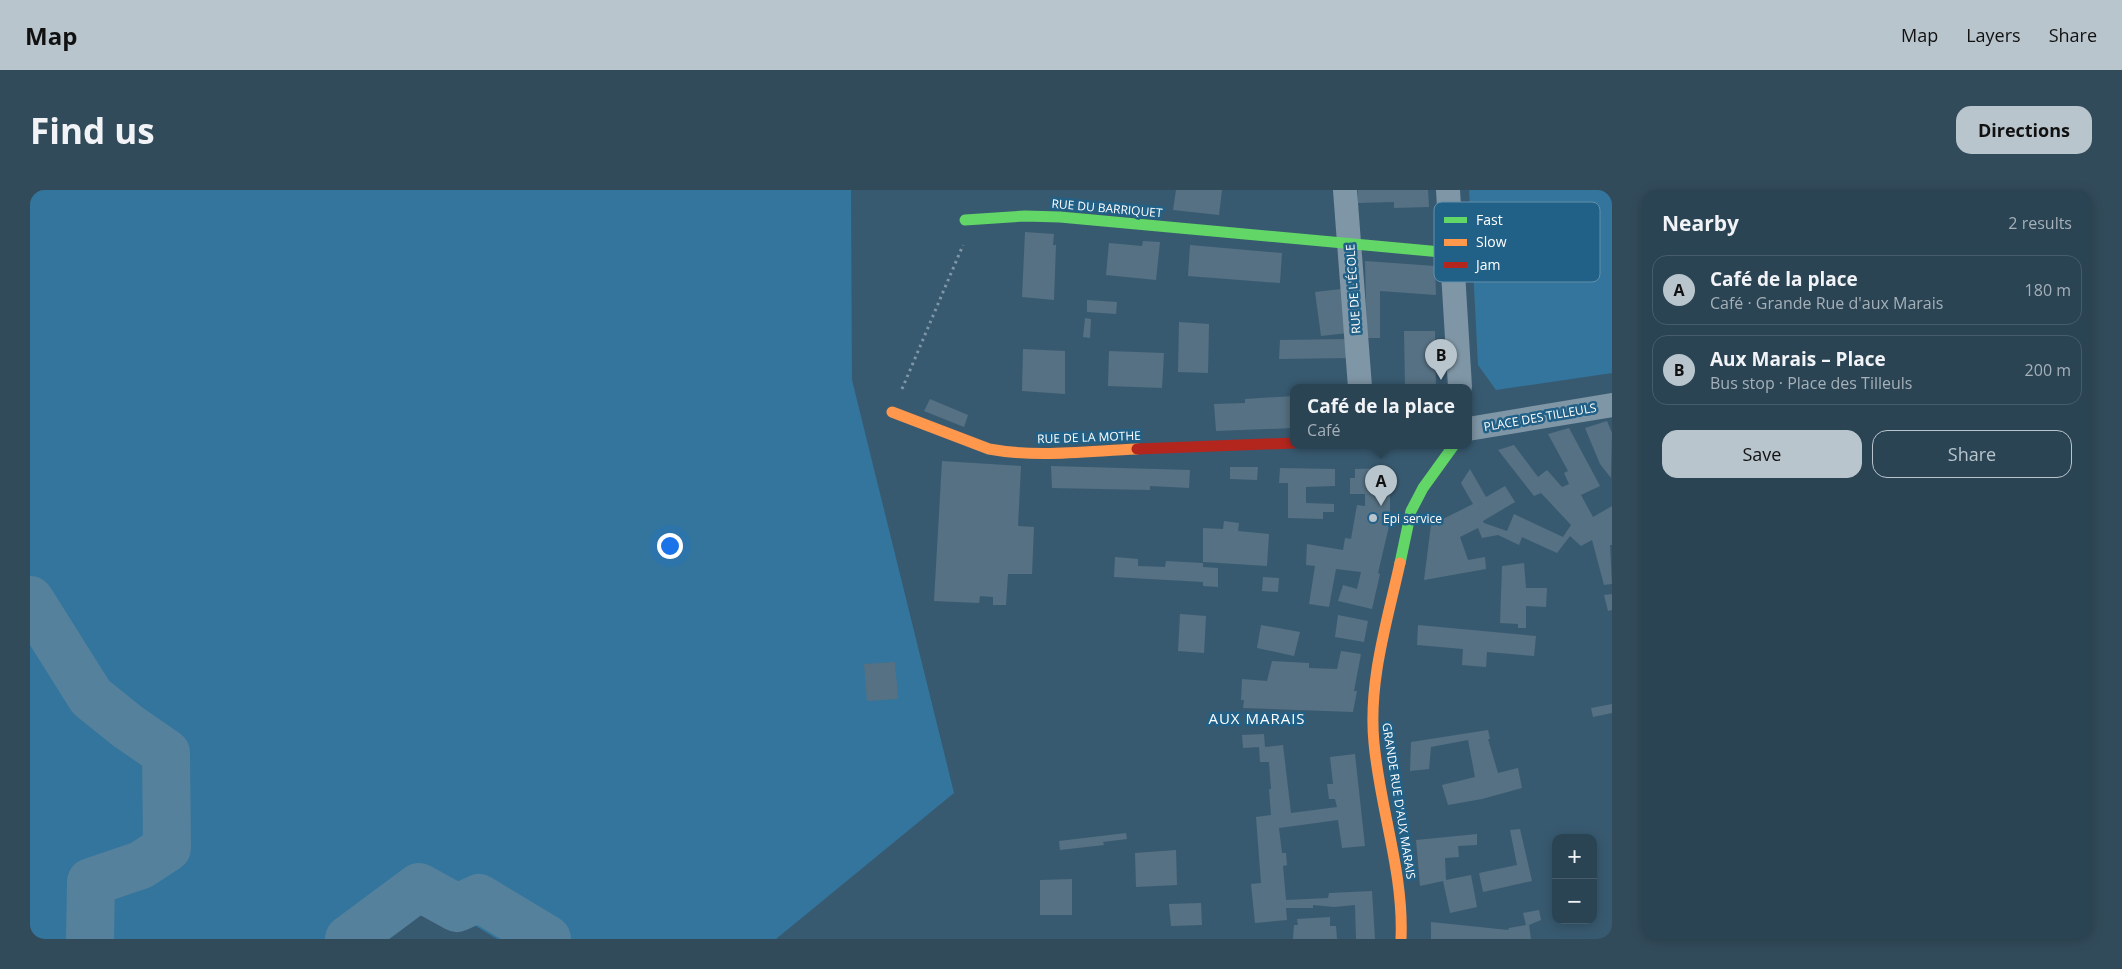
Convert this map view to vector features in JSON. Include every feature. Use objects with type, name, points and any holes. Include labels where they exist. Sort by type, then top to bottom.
[{"type":"street","name":"RUE DE L'ÉCOLE","points":[[1345,190],[1360,384]]},
{"type":"street","name":"RUE DU BARRIQUET","points":[[965,220],[1025,216],[1060,217],[1434,252]]},
{"type":"street","points":[[1454,282],[1460,384]]},
{"type":"street","name":"PLACE DES TILLEULS","points":[[1472,429],[1612,405]]},
{"type":"street","name":"RUE DE LA MOTHE","points":[[892,412],[974,444],[1005,452],[1039,453],[1290,443]]},
{"type":"street","name":"GRANDE RUE D'AUX MARAIS","points":[[1401,939],[1401,902],[1376,754],[1372,700],[1380,652],[1409,516],[1423,488],[1451,449]]},
{"type":"path","points":[[892,412],[961,253],[965,236],[965,220]]},
{"type":"shaded area","points":[[30,190],[851,190],[852,380],[954,793],[776,939],[497,939],[418,891],[353,939],[30,939]]},
{"type":"shaded area","points":[[1469,190],[1612,190],[1612,373],[1496,390],[1478,365],[1474,282],[1600,282],[1600,202],[1470,202]]},
{"type":"building","points":[[1176,190],[1222,190],[1219,215],[1173,210]]},
{"type":"building","points":[[1358,190],[1428,190],[1429,207],[1394,208],[1394,202],[1358,203]]},
{"type":"building","points":[[1025,232],[1054,234],[1053,245],[1056,245],[1054,300],[1022,297]]},
{"type":"building","points":[[1143,241],[1160,242],[1156,280],[1106,275],[1109,243],[1142,246]]},
{"type":"building","points":[[1190,245],[1282,253],[1280,283],[1188,276]]},
{"type":"building","points":[[1365,261],[1434,266],[1436,295],[1380,291],[1380,338],[1367,338]]},
{"type":"building","points":[[1341,289],[1348,333],[1321,336],[1315,292]]},
{"type":"building","points":[[1087,300],[1117,302],[1116,314],[1087,312]]},
{"type":"building","points":[[1085,318],[1091,319],[1090,338],[1083,337]]},
{"type":"building","points":[[1179,322],[1209,324],[1208,373],[1178,372]]},
{"type":"building","points":[[1404,331],[1435,331],[1436,384],[1405,384]]},
{"type":"building","points":[[1348,339],[1349,358],[1279,359],[1280,340]]},
{"type":"building","points":[[1023,349],[1065,351],[1065,394],[1022,391]]},
{"type":"building","points":[[1109,351],[1164,353],[1162,388],[1108,386]]},
{"type":"building","points":[[1290,396],[1290,428],[1216,431],[1214,404],[1245,403],[1245,399]]},
{"type":"building","points":[[930,399],[968,415],[964,427],[924,411]]},
{"type":"building","points":[[1607,421],[1612,433],[1611,478],[1600,464],[1585,428]]},
{"type":"building","points":[[1569,428],[1600,486],[1581,495],[1593,517],[1612,506],[1612,545],[1610,545],[1612,584],[1604,585],[1592,540],[1581,546],[1570,536],[1557,553],[1522,537],[1519,545],[1498,535],[1482,538],[1478,528],[1460,537],[1468,560],[1485,557],[1486,569],[1424,580],[1431,525],[1473,504],[1461,483],[1470,469],[1486,497],[1505,486],[1515,502],[1483,521],[1484,523],[1507,531],[1514,514],[1563,537],[1571,525],[1541,493],[1534,496],[1498,450],[1514,445],[1538,477],[1547,470],[1562,487],[1569,484],[1564,473],[1568,471],[1548,434]]},
{"type":"building","points":[[942,461],[1021,466],[1018,526],[1034,527],[1032,574],[1008,574],[1006,605],[993,605],[993,597],[980,596],[979,603],[934,601]]},
{"type":"building","points":[[1051,466],[1190,470],[1189,488],[1150,486],[1150,490],[1052,488]]},
{"type":"building","points":[[1230,467],[1258,467],[1257,480],[1230,479]]},
{"type":"building","points":[[1280,468],[1335,469],[1335,486],[1306,487],[1306,503],[1334,504],[1334,512],[1323,512],[1323,519],[1288,518],[1288,483],[1279,483]]},
{"type":"building","points":[[1390,468],[1390,522],[1372,609],[1338,601],[1343,585],[1357,589],[1361,572],[1336,569],[1329,607],[1309,604],[1315,566],[1306,565],[1307,544],[1343,550],[1345,538],[1351,539],[1357,505],[1365,506],[1365,494],[1350,494],[1350,478],[1355,478],[1355,469]]},
{"type":"building","points":[[1224,521],[1239,523],[1238,531],[1269,534],[1267,566],[1203,562],[1203,528],[1223,529]]},
{"type":"building","points":[[1115,557],[1138,559],[1138,566],[1165,567],[1166,561],[1203,563],[1203,567],[1218,568],[1218,587],[1203,586],[1203,582],[1114,577]]},
{"type":"building","points":[[1524,563],[1526,588],[1547,588],[1546,607],[1526,606],[1526,628],[1518,628],[1518,624],[1500,623],[1502,566]]},
{"type":"building","points":[[1263,577],[1279,578],[1278,592],[1262,591]]},
{"type":"building","points":[[1612,594],[1612,610],[1608,611],[1604,595]]},
{"type":"building","points":[[1180,614],[1206,616],[1204,653],[1178,651]]},
{"type":"building","points":[[1338,615],[1368,621],[1364,642],[1335,637]]},
{"type":"building","points":[[1261,625],[1300,632],[1294,656],[1257,648]]},
{"type":"building","points":[[1418,625],[1536,636],[1534,656],[1487,652],[1486,667],[1462,665],[1463,649],[1417,645]]},
{"type":"building","points":[[1341,651],[1361,654],[1354,691],[1357,691],[1353,712],[1243,708],[1244,700],[1241,700],[1242,679],[1267,681],[1272,661],[1309,663],[1309,668],[1337,669]]},
{"type":"building","points":[[895,662],[898,699],[867,701],[864,664]]},
{"type":"building","points":[[1612,704],[1612,713],[1593,717],[1591,708]]},
{"type":"building","points":[[1488,730],[1490,739],[1488,739],[1498,773],[1518,768],[1522,788],[1482,799],[1448,805],[1442,785],[1475,777],[1468,740],[1431,747],[1429,769],[1410,771],[1411,742]]},
{"type":"building","points":[[1264,734],[1265,747],[1283,745],[1291,813],[1337,807],[1335,799],[1329,799],[1327,784],[1333,784],[1330,757],[1355,754],[1365,846],[1342,848],[1338,820],[1279,828],[1282,853],[1286,853],[1287,865],[1283,866],[1286,900],[1328,898],[1329,893],[1372,891],[1375,939],[1356,939],[1355,905],[1334,907],[1313,905],[1313,908],[1286,908],[1287,920],[1255,923],[1251,884],[1261,883],[1256,817],[1271,815],[1269,789],[1271,789],[1269,762],[1260,762],[1259,747],[1243,748],[1242,735]]},
{"type":"building","points":[[1520,829],[1532,881],[1483,892],[1479,873],[1517,865],[1510,830]]},
{"type":"building","points":[[1126,833],[1127,839],[1103,842],[1104,845],[1060,850],[1059,841]]},
{"type":"building","points":[[1477,834],[1477,845],[1458,846],[1459,857],[1445,858],[1446,880],[1471,875],[1477,907],[1450,913],[1443,881],[1420,886],[1416,840]]},
{"type":"building","points":[[1176,850],[1177,885],[1136,887],[1135,853]]},
{"type":"building","points":[[1072,879],[1072,915],[1040,915],[1040,880]]},
{"type":"building","points":[[1201,903],[1202,925],[1171,926],[1169,904]]},
{"type":"building","points":[[1539,910],[1541,920],[1529,925],[1531,939],[1431,939],[1431,922],[1508,930],[1509,928],[1526,925],[1523,913]]},
{"type":"building","points":[[1330,917],[1330,926],[1336,926],[1337,939],[1293,939],[1294,925],[1298,925],[1297,919]]},
{"type":"waterway","points":[[30,600],[91,697],[127,726],[166,753],[167,848],[141,865],[91,882],[90,939]]},
{"type":"waterway","points":[[349,939],[419,887],[457,908],[479,898],[547,939]]},
{"type":"traffic: fast","points":[[965,220],[1025,216],[1060,217],[1434,251]]},
{"type":"traffic: fast","points":[[1400,563],[1411,511],[1423,488],[1451,449]]},
{"type":"traffic: slow","points":[[892,412],[989,449],[1007,452],[1044,453],[1137,449]]},
{"type":"traffic: slow","points":[[1400,563],[1384,630],[1376,675],[1373,720],[1377,768],[1399,890],[1401,939]]},
{"type":"traffic: jam","points":[[1137,449],[1290,443]]},
{"type":"place","name":"Aux Marais – Place","points":[[1441,380]]},
{"type":"place","name":"Café de la place","points":[[1381,506]]},
{"type":"place","name":"Epi service","points":[[1373,518]]},
{"type":"district","name":"AUX MARAIS","points":[[1257,718]]}]
